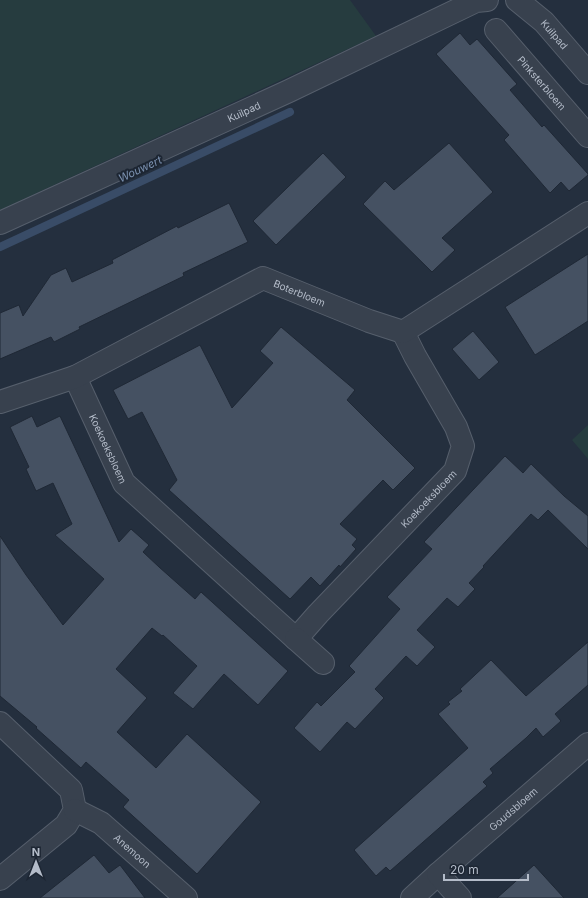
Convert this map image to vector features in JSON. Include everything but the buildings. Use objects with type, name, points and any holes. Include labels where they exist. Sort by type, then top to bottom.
[{"type":"street","name":"Kuilpad","points":[[0,223],[289,91],[476,1],[487,0]]},
{"type":"street","name":"Kuilpad","points":[[516,0],[544,22],[588,73]]},
{"type":"street","name":"Pinksterbloem","points":[[496,30],[588,136]]},
{"type":"street","points":[[403,332],[588,213]]},
{"type":"street","name":"Boterbloem","points":[[0,402],[75,377],[263,278],[369,321],[403,332]]},
{"type":"street","name":"Koekoeksbloem","points":[[296,639],[454,471],[463,446],[456,427],[415,356],[403,332]]},
{"type":"street","name":"Koekoeksbloem","points":[[75,377],[124,483],[323,663]]},
{"type":"street","points":[[0,723],[71,790],[75,810],[66,826],[0,879]]},
{"type":"street","name":"Goudsbloem","points":[[412,898],[588,744]]},
{"type":"street","name":"Anemoon","points":[[75,810],[101,823],[186,898]]},
{"type":"street","points":[[438,874],[460,898]]},
{"type":"green space","points":[[0,0],[350,0],[376,36],[0,210]]},
{"type":"green space","points":[[588,425],[588,459],[572,440]]},
{"type":"waterway","name":"Wouwert","points":[[0,247],[290,112]]}]
